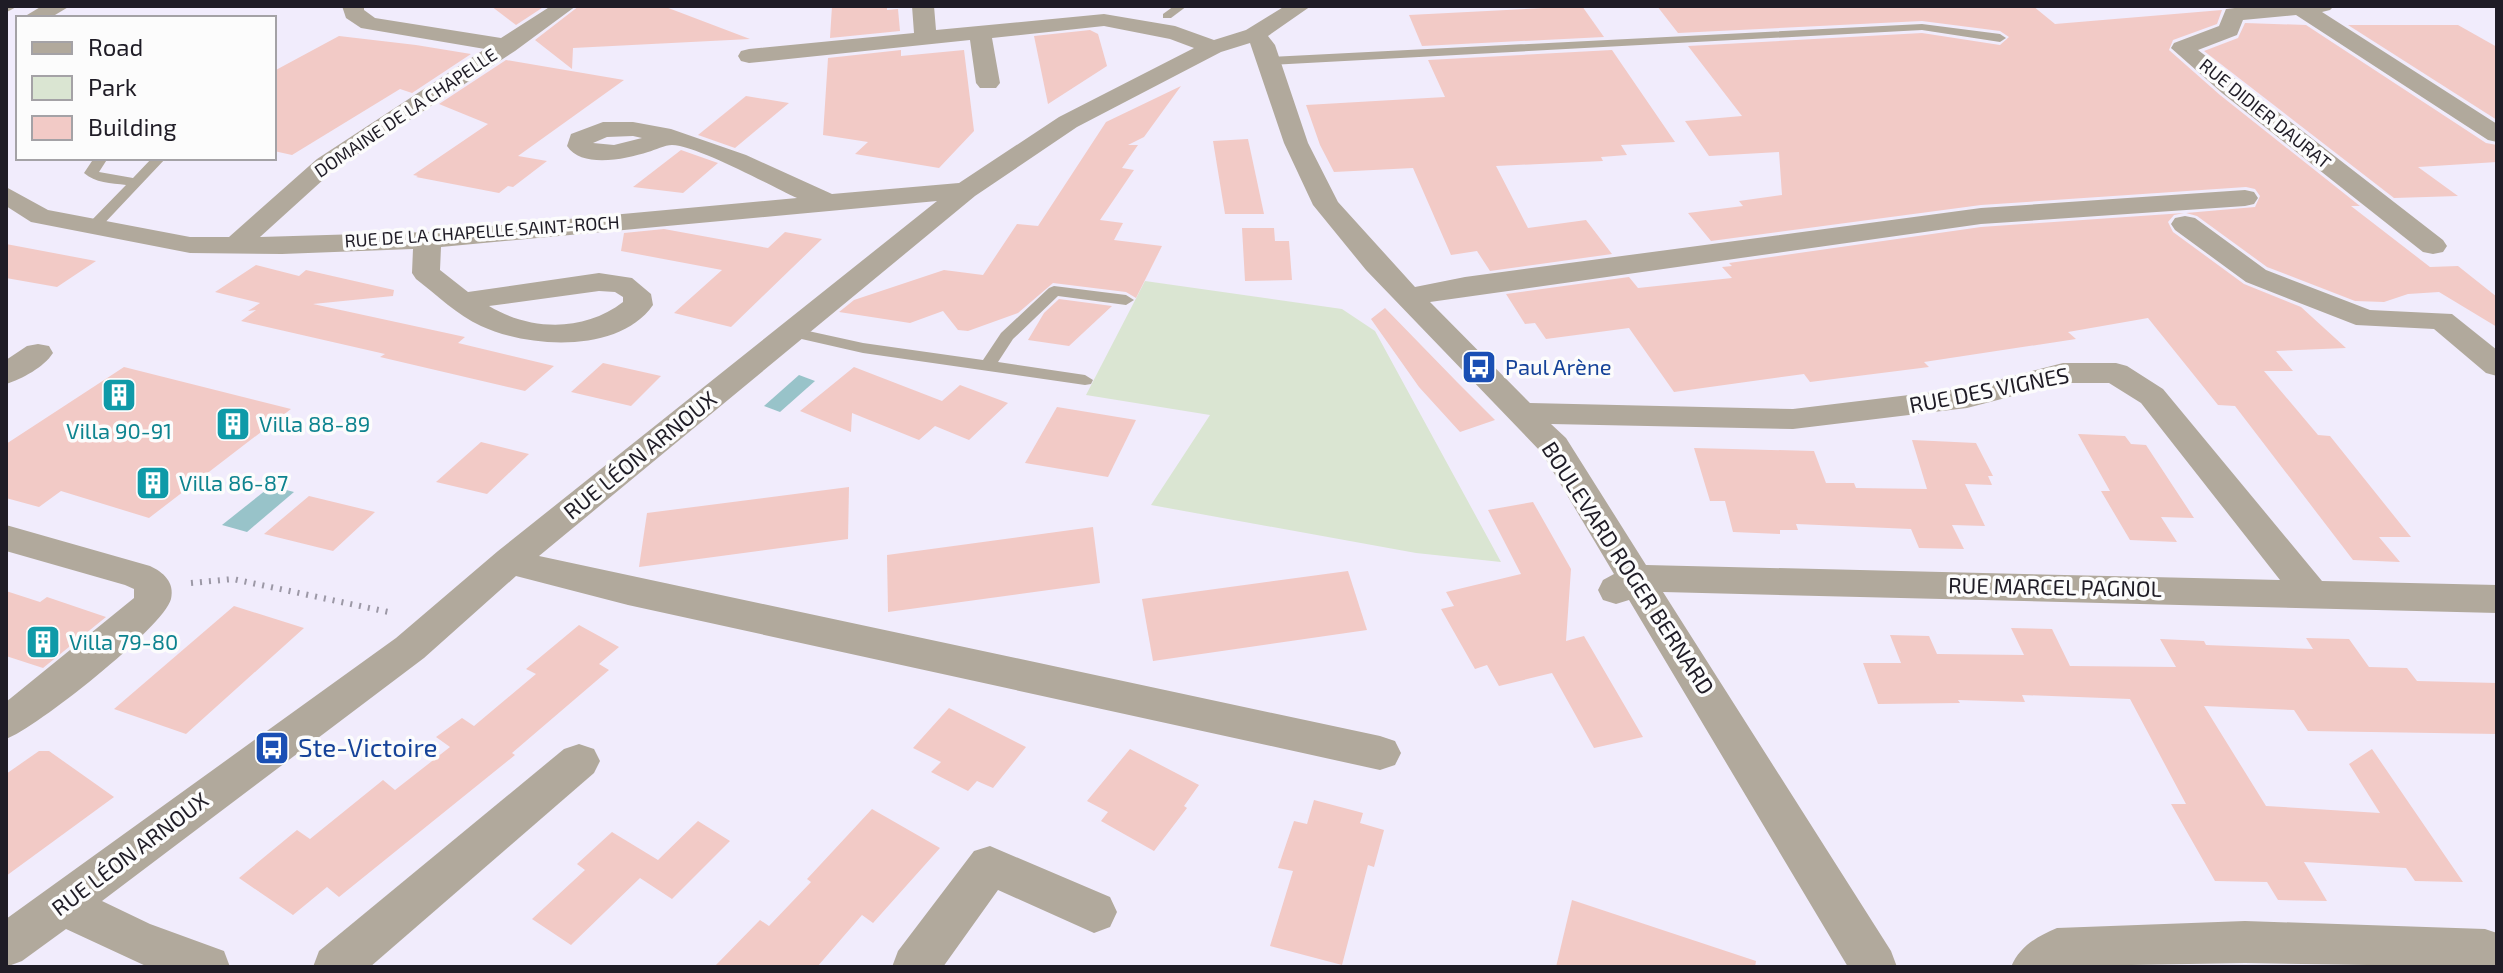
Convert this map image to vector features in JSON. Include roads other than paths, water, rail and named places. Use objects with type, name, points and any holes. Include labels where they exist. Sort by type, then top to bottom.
[{"type":"street","points":[[37,16],[59,6]]},
{"type":"street","name":"DOMAINE DE LA CHAPELLE","points":[[353,6],[354,13],[369,23],[507,46]]},
{"type":"street","name":"DOMAINE DE LA CHAPELLE","points":[[235,246],[326,164],[565,6]]},
{"type":"street","points":[[923,6],[925,37]]},
{"type":"street","points":[[1104,20],[1123,6]]},
{"type":"street","name":"RUE LÉON ARNOUX","points":[[6,946],[410,648],[511,560],[966,190],[1068,122],[1213,47],[1254,35],[1300,6]]},
{"type":"street","points":[[2311,7],[2497,135]]},
{"type":"street","name":"RUE DIDIER DAURAT","points":[[2311,7],[2234,14],[2229,30],[2182,48],[2433,246]]},
{"type":"street","points":[[749,56],[1104,20],[1175,33],[1213,47]]},
{"type":"street","points":[[980,31],[988,83]]},
{"type":"street","name":"BOULEVARD ROGER BERNARD","points":[[1254,35],[1264,45],[1296,143],[1326,205],[1376,264],[1554,446],[1627,584],[1874,967]]},
{"type":"street","points":[[671,136],[829,202]]},
{"type":"street","name":"RUE DE LA CHAPELLE SAINT-ROCH","points":[[6,195],[40,216],[190,245],[235,246],[427,240],[966,190]]},
{"type":"street","points":[[1411,297],[1465,286],[1981,216],[2245,198]]},
{"type":"street","points":[[2185,224],[2256,276],[2366,319],[2442,320],[2497,366]]},
{"type":"street","points":[[427,240],[426,273],[465,301],[491,319],[534,332],[568,335],[623,319],[638,305],[637,294],[622,284],[599,282],[465,301]]},
{"type":"street","points":[[6,374],[38,353]]},
{"type":"street","name":"RUE DES VIGNES","points":[[1521,413],[1793,419],[1967,398],[2063,373],[2116,373],[2152,396],[2310,592]]},
{"type":"street","points":[[6,538],[137,575],[151,582],[153,598],[145,612],[114,640],[6,723]]},
{"type":"street","points":[[511,560],[643,595],[1380,753]]},
{"type":"street","name":"RUE MARCEL PAGNOL","points":[[1627,584],[2310,592],[2497,599]]},
{"type":"street","points":[[336,967],[579,761]]},
{"type":"street","points":[[915,967],[990,865],[1094,912]]},
{"type":"street","points":[[64,903],[92,923],[127,939],[207,967]]},
{"type":"street","points":[[2034,967],[2057,950],[2245,942],[2485,951],[2497,955]]},
{"type":"lane","points":[[1167,16],[1181,6]]},
{"type":"lane","points":[[1270,61],[1922,27],[2000,38]]},
{"type":"lane","points":[[100,160],[91,173],[135,182]]},
{"type":"lane","points":[[93,227],[157,160]]},
{"type":"lane","points":[[989,364],[1007,336],[1054,291],[1126,300]]},
{"type":"lane","points":[[790,332],[843,345],[1085,380]]},
{"type":"place","name":"Paul Arène","points":[[1479,367]]},
{"type":"place","name":"Villa 90-91","points":[[119,395]]},
{"type":"place","name":"Villa 88-89","points":[[233,424]]},
{"type":"place","name":"Villa 86-87","points":[[153,483]]},
{"type":"place","name":"Villa 79-80","points":[[43,642]]},
{"type":"place","name":"Ste-Victoire","points":[[272,748]]}]
